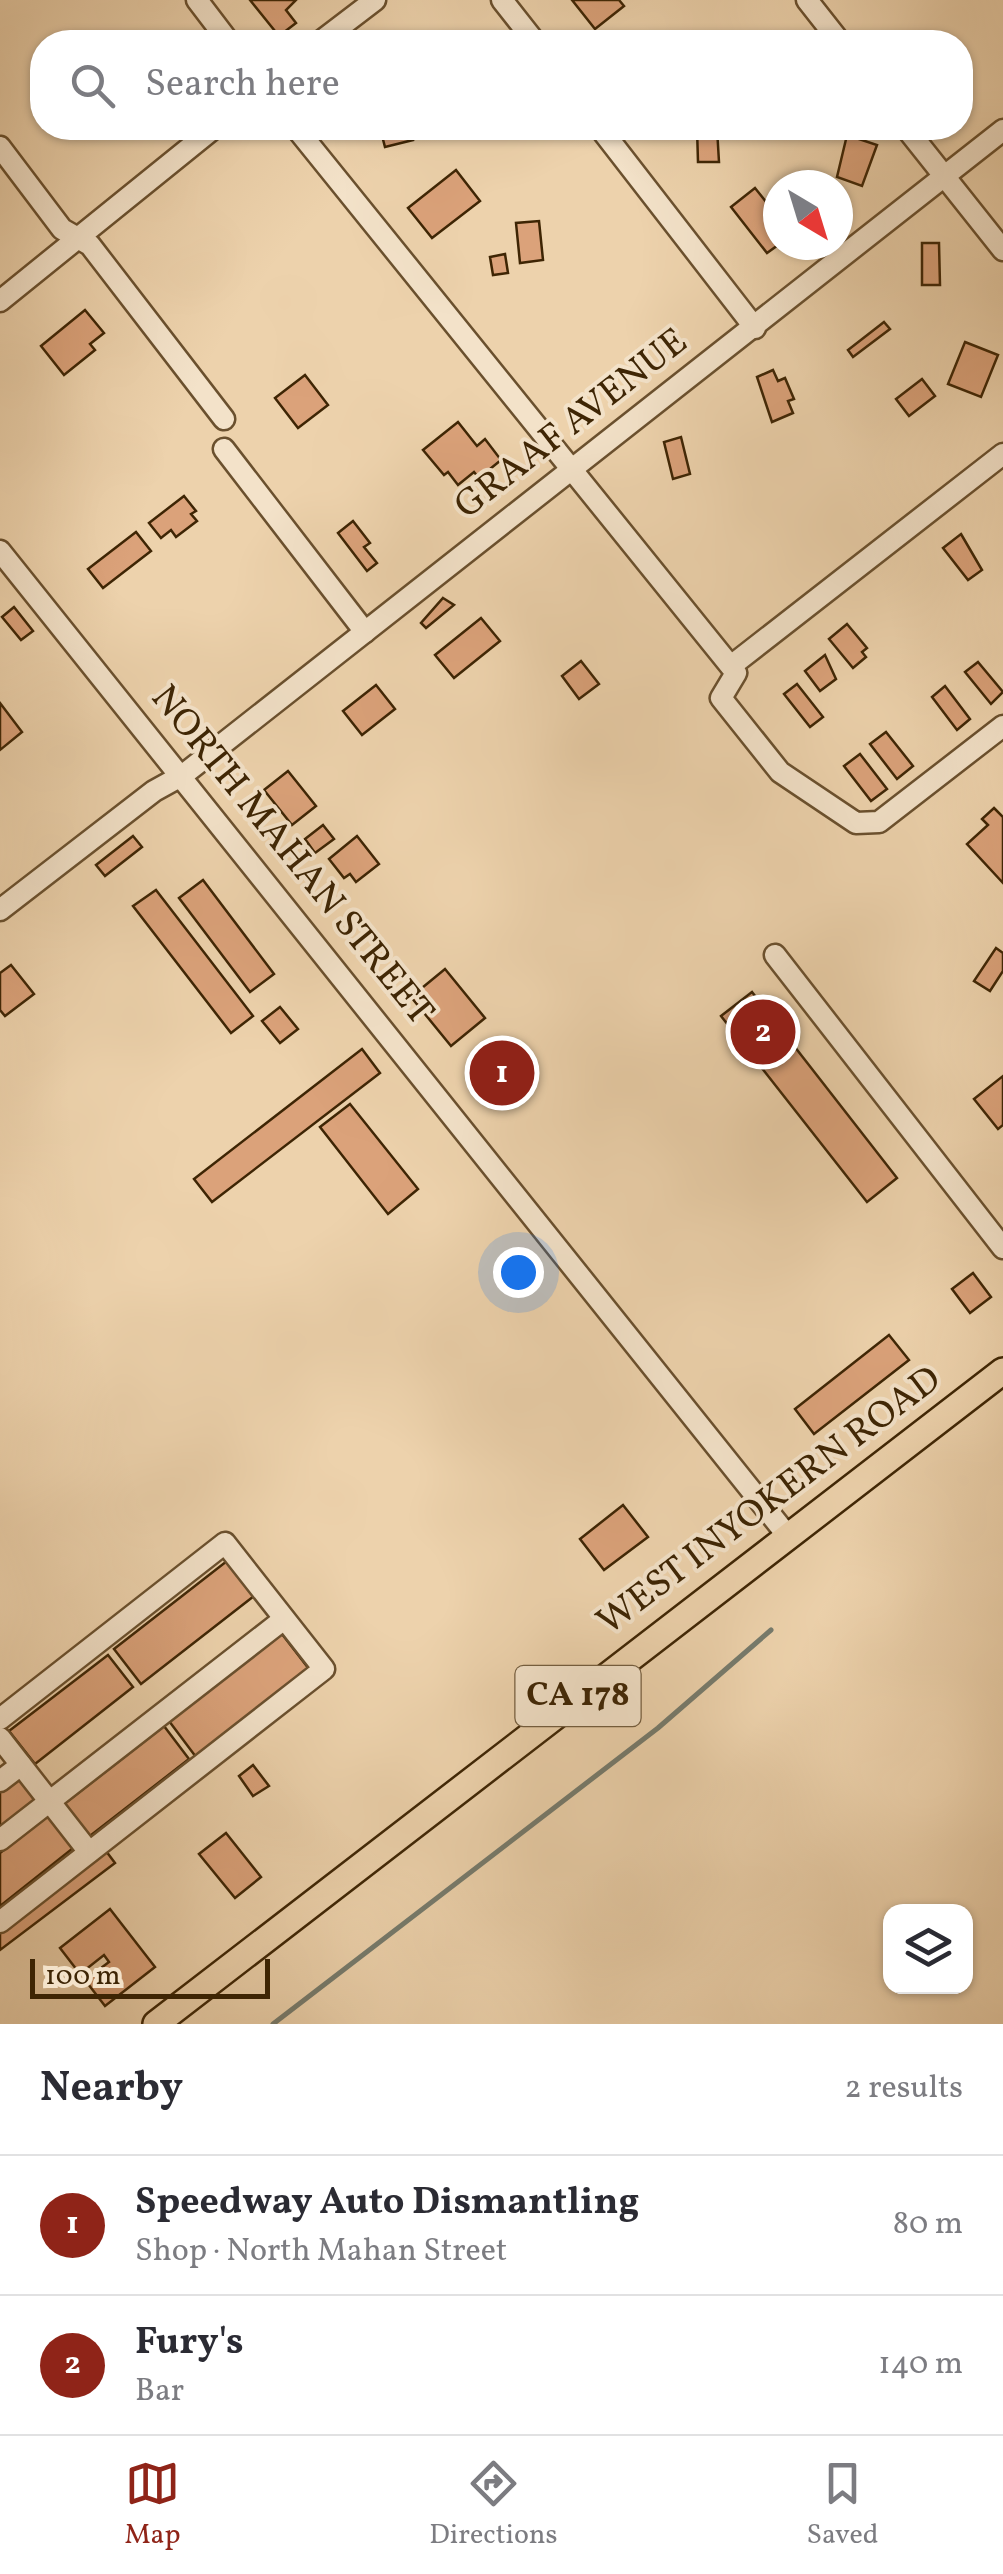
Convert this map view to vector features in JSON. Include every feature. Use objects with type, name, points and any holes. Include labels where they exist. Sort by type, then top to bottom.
[{"type":"main road","name":"WEST INYOKERN ROAD","points":[[156,2024],[786,1535],[1003,1372]]},
{"type":"street","points":[[198,0],[220,30]]},
{"type":"street","points":[[336,30],[375,0]]},
{"type":"street","points":[[502,0],[525,30]]},
{"type":"street","points":[[807,0],[831,30]]},
{"type":"street","name":"GRAAF AVENUE","points":[[0,910],[154,791],[183,775],[1003,130]]},
{"type":"street","points":[[0,301],[199,140]]},
{"type":"street","points":[[306,140],[736,672],[722,698],[780,772],[856,823],[867,825],[879,822],[1003,726]]},
{"type":"street","points":[[609,140],[755,328]]},
{"type":"street","points":[[916,140],[1003,250]]},
{"type":"street","points":[[0,147],[62,228],[90,245],[224,419]]},
{"type":"street","points":[[224,449],[365,632]]},
{"type":"street","points":[[731,666],[1003,454]]},
{"type":"street","name":"NORTH MAHAN STREET","points":[[0,551],[183,775],[786,1535]]},
{"type":"street","points":[[776,955],[1003,1248]]},
{"type":"street","points":[[0,1719],[225,1543],[324,1669],[0,1922]]},
{"type":"street","points":[[0,1840],[284,1619]]},
{"type":"street","points":[[0,1738],[89,1852]]},
{"type":"street","points":[[0,1781],[21,1765]]},
{"type":"building","points":[[250,0],[296,0],[286,10],[296,23],[287,30],[274,30]]},
{"type":"building","points":[[572,0],[619,0],[624,6],[595,29]]},
{"type":"building","points":[[383,140],[413,140],[385,147]]},
{"type":"building","points":[[697,140],[718,140],[719,162],[698,162]]},
{"type":"building","points":[[846,140],[877,145],[862,186],[853,183],[853,170],[839,170]]},
{"type":"building","points":[[456,170],[480,201],[432,238],[408,208]]},
{"type":"building","points":[[755,188],[763,198],[763,248],[731,207]]},
{"type":"building","points":[[539,221],[543,260],[520,263],[516,223]]},
{"type":"building","points":[[922,243],[939,243],[940,285],[922,285]]},
{"type":"building","points":[[505,254],[508,273],[493,275],[490,257]]},
{"type":"building","points":[[85,310],[104,333],[90,344],[95,350],[64,375],[41,346]]},
{"type":"building","points":[[884,322],[890,329],[853,357],[848,350]]},
{"type":"building","points":[[965,342],[998,355],[981,397],[948,384]]},
{"type":"building","points":[[773,370],[778,381],[785,378],[794,399],[788,401],[793,413],[772,422],[757,377]]},
{"type":"building","points":[[305,375],[328,405],[298,428],[275,398]]},
{"type":"building","points":[[922,379],[935,396],[909,416],[896,399]]},
{"type":"building","points":[[458,422],[477,446],[485,439],[501,460],[479,478],[474,472],[458,485],[423,450]]},
{"type":"building","points":[[681,437],[690,474],[673,479],[664,442]]},
{"type":"building","points":[[184,496],[196,511],[191,514],[197,521],[176,537],[171,530],[161,538],[149,523]]},
{"type":"building","points":[[353,521],[370,543],[364,547],[377,563],[367,571],[338,533]]},
{"type":"building","points":[[136,532],[151,551],[103,588],[88,569]]},
{"type":"building","points":[[961,534],[982,570],[968,580],[943,548]]},
{"type":"building","points":[[443,598],[454,605],[426,628],[421,623]]},
{"type":"building","points":[[14,607],[33,631],[21,640],[2,617]]},
{"type":"building","points":[[481,618],[500,641],[454,678],[435,655]]},
{"type":"building","points":[[847,624],[867,648],[862,652],[866,657],[853,668],[829,639]]},
{"type":"building","points":[[825,655],[836,679],[820,691],[805,671]]},
{"type":"building","points":[[581,661],[599,684],[579,699],[562,676]]},
{"type":"building","points":[[978,662],[1003,692],[991,704],[965,672]]},
{"type":"building","points":[[797,684],[823,717],[810,727],[784,694]]},
{"type":"building","points":[[376,685],[395,709],[362,735],[343,711]]},
{"type":"building","points":[[945,686],[970,719],[957,730],[932,697]]},
{"type":"building","points":[[0,703],[22,732],[0,750]]},
{"type":"building","points":[[886,732],[913,766],[897,779],[870,744]]},
{"type":"building","points":[[860,754],[887,789],[871,801],[844,766]]},
{"type":"building","points":[[288,771],[316,806],[292,825],[264,790]]},
{"type":"building","points":[[994,808],[1003,817],[1003,883],[967,844],[988,825],[982,819]]},
{"type":"building","points":[[323,825],[334,839],[315,853],[305,839]]},
{"type":"building","points":[[133,836],[142,847],[105,876],[96,865]]},
{"type":"building","points":[[357,836],[379,864],[356,882],[350,874],[344,878],[329,859]]},
{"type":"building","points":[[203,880],[274,974],[250,992],[179,898]]},
{"type":"building","points":[[156,890],[253,1016],[231,1033],[133,906]]},
{"type":"building","points":[[996,948],[1003,953],[1003,971],[990,991],[974,981]]},
{"type":"building","points":[[11,965],[34,994],[5,1016],[0,1010],[0,973]]},
{"type":"building","points":[[445,969],[485,1018],[451,1046],[411,997]]},
{"type":"building","points":[[752,992],[897,1178],[867,1202],[721,1016]]},
{"type":"building","points":[[280,1007],[298,1029],[280,1043],[262,1021]]},
{"type":"building","points":[[362,1049],[380,1073],[212,1202],[194,1179]]},
{"type":"building","points":[[514,1050],[531,1071],[507,1091],[489,1069]]},
{"type":"building","points":[[1003,1076],[1003,1125],[998,1129],[974,1099]]},
{"type":"building","points":[[350,1104],[418,1189],[388,1214],[320,1127]]},
{"type":"building","points":[[973,1273],[991,1297],[970,1313],[952,1289]]},
{"type":"building","points":[[889,1335],[909,1360],[814,1434],[795,1409]]},
{"type":"building","points":[[623,1505],[648,1537],[604,1570],[580,1539]]},
{"type":"building","points":[[227,1561],[254,1596],[141,1684],[114,1649]]},
{"type":"building","points":[[282,1634],[309,1669],[196,1757],[169,1721]]},
{"type":"building","points":[[108,1655],[133,1687],[35,1764],[9,1731]]},
{"type":"building","points":[[164,1726],[189,1759],[86,1839],[60,1807]]},
{"type":"building","points":[[253,1765],[269,1786],[253,1796],[239,1776]]},
{"type":"building","points":[[22,1774],[41,1798],[0,1830],[0,1791]]},
{"type":"building","points":[[51,1812],[77,1845],[0,1906],[0,1853]]},
{"type":"building","points":[[226,1833],[261,1877],[235,1898],[199,1854]]},
{"type":"building","points":[[106,1851],[115,1863],[0,1950],[0,1931]]},
{"type":"building","points":[[110,1909],[155,1967],[105,2006],[85,1980],[109,1962],[104,1955],[80,1974],[60,1948]]},
{"type":"waterway","points":[[273,2024],[658,1728],[771,1630]]},
{"type":"place","name":"Fury's","points":[[763,1032]]},
{"type":"place","name":"Speedway Auto Dismantling","points":[[502,1073]]}]
